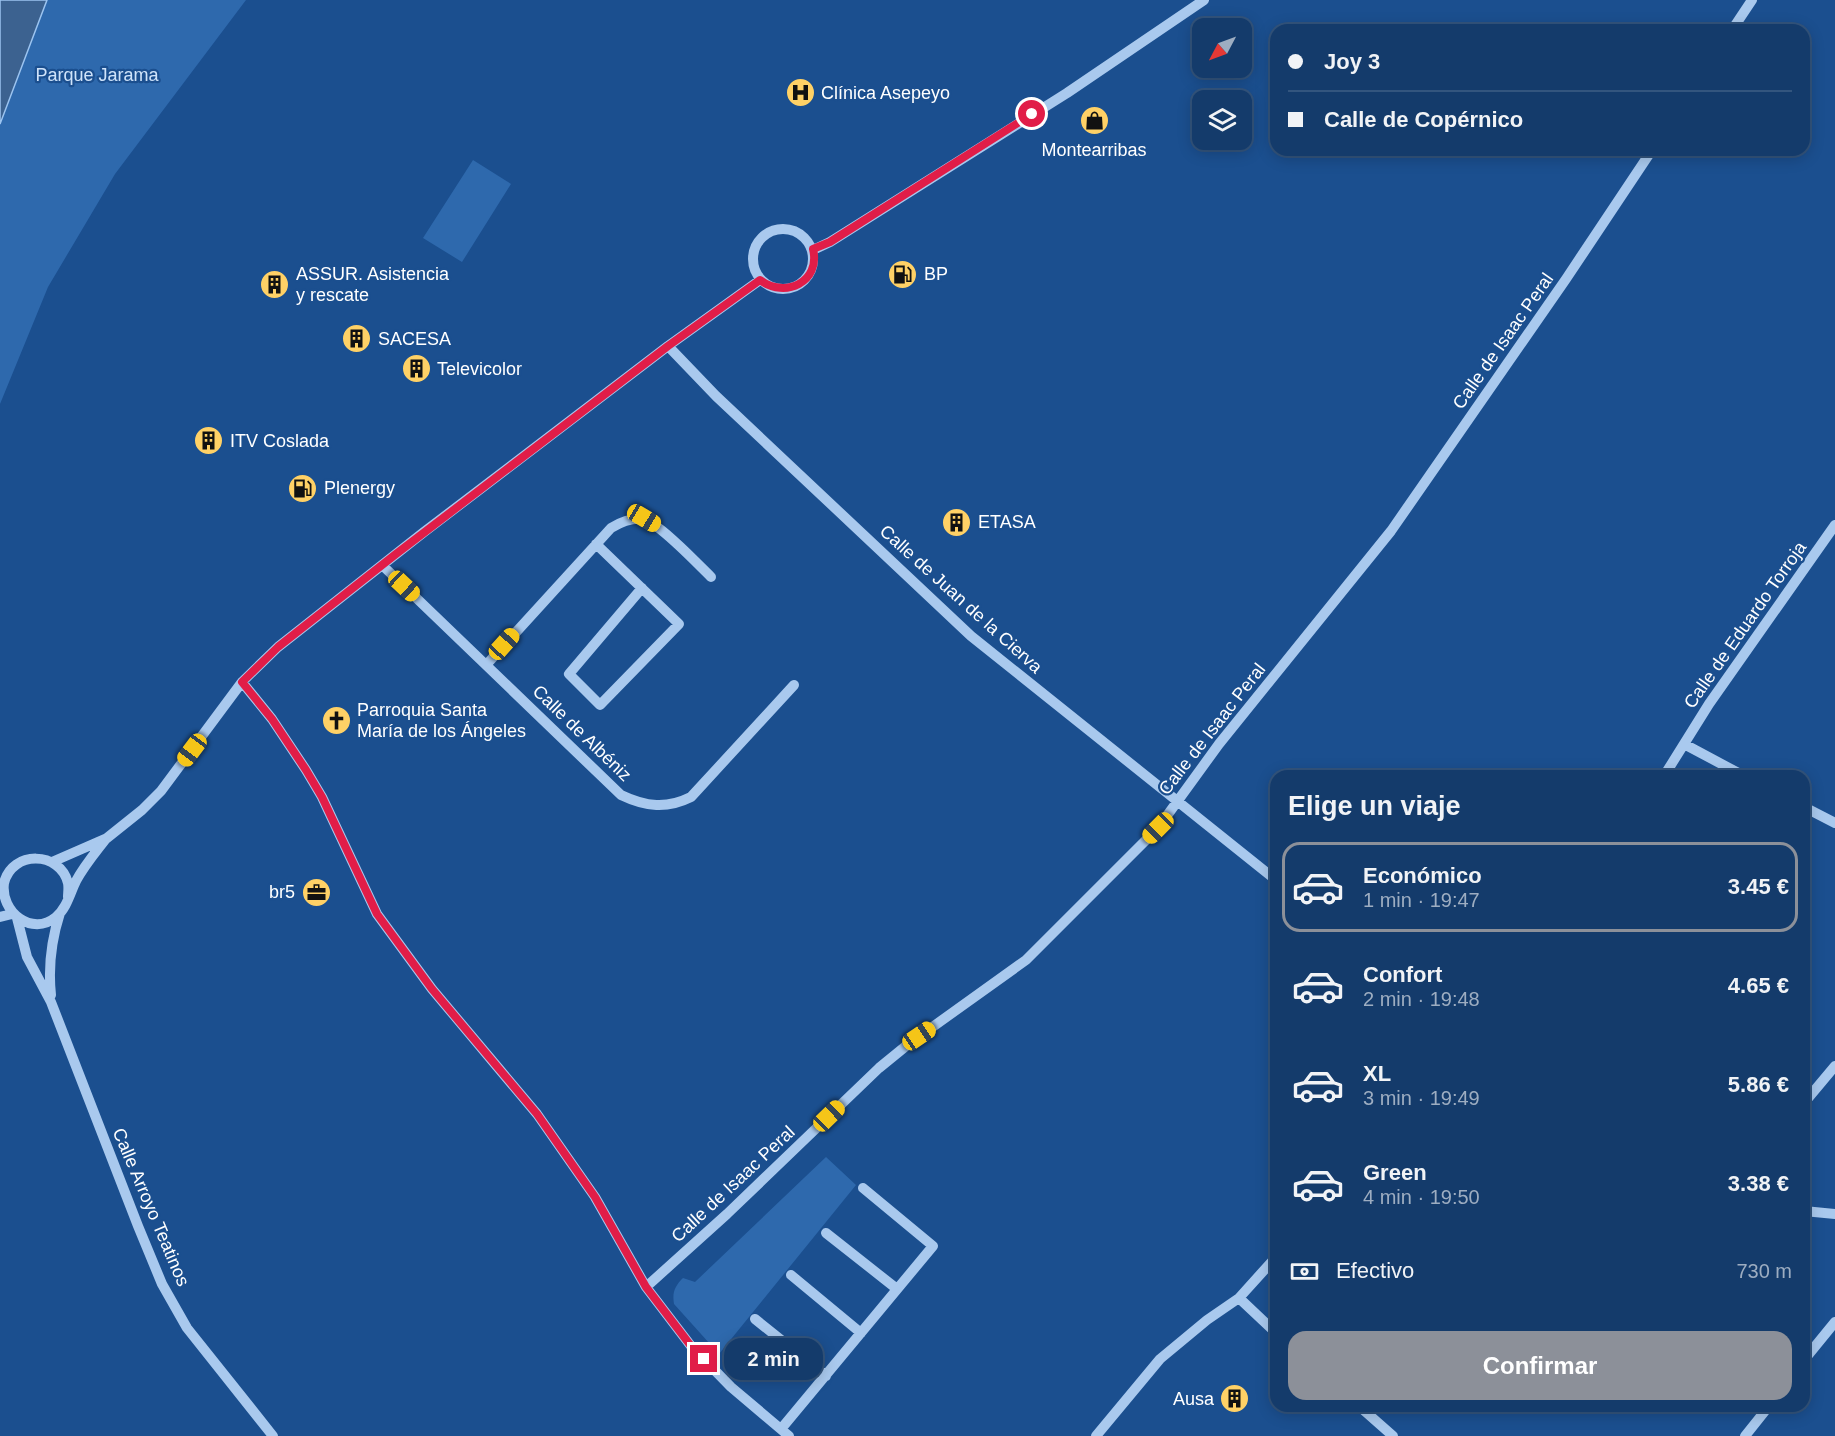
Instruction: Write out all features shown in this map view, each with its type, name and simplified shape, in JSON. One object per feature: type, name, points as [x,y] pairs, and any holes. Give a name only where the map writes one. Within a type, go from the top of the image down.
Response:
[{"type":"street","points":[[813,249],[830,242],[1066,93],[1204,0]]},
{"type":"street","points":[[1736,24],[1752,0]]},
{"type":"street","name":"Calle de Isaac Peral","points":[[646,1287],[727,1214],[879,1068],[1026,960],[1158,828],[1220,744],[1391,531],[1566,279],[1648,156]]},
{"type":"street","points":[[787,229],[799,232],[806,237],[813,249],[812,271],[798,284],[787,289],[769,286],[760,280],[752,263],[753,253],[757,244],[766,235],[787,229]]},
{"type":"street","points":[[0,917],[14,916],[35,924],[53,919],[61,913],[85,866],[107,838],[142,810],[161,791],[242,682],[278,647],[381,565],[668,346],[760,280]]},
{"type":"street","name":"Calle de Juan de la Cierva","points":[[668,346],[716,396],[971,636],[1270,875]]},
{"type":"street","points":[[487,664],[611,528],[624,520],[644,518],[658,526],[711,577]]},
{"type":"street","name":"Calle de Eduardo Torroja","points":[[1668,770],[1709,704],[1835,525]]},
{"type":"street","points":[[596,544],[642,588],[679,624],[600,705],[569,674],[642,588]]},
{"type":"street","name":"Calle de Albéniz","points":[[381,565],[487,664],[621,795],[645,805],[662,806],[678,803],[691,796],[794,685]]},
{"type":"street","points":[[242,682],[272,719],[322,797],[377,914],[432,989],[537,1114],[595,1197],[646,1287],[691,1346],[731,1387],[785,1433],[826,1376],[933,1246],[863,1188]]},
{"type":"street","points":[[1684,744],[1733,770]]},
{"type":"street","points":[[1810,810],[1835,823]]},
{"type":"street","points":[[52,862],[107,838]]},
{"type":"street","points":[[14,916],[6,906],[2,888],[10,870],[25,860],[34,858],[52,862],[62,871],[68,884],[68,897]]},
{"type":"street","name":"Calle Arroyo Teatinos","points":[[51,1002],[49,974],[51,953],[61,913]]},
{"type":"street","name":"Calle Arroyo Teatinos","points":[[14,916],[27,957],[51,1002],[162,1284],[187,1328],[273,1436]]},
{"type":"street","points":[[1810,1096],[1835,1066]]},
{"type":"street","points":[[1810,1212],[1835,1214]]},
{"type":"street","points":[[826,1233],[897,1289]]},
{"type":"street","points":[[1096,1436],[1160,1359],[1207,1320],[1239,1298],[1270,1264]]},
{"type":"street","points":[[791,1275],[861,1333]]},
{"type":"street","points":[[1239,1298],[1270,1327]]},
{"type":"street","points":[[755,1319],[826,1376]]},
{"type":"street","points":[[1810,1353],[1835,1322]]},
{"type":"street","points":[[1366,1412],[1393,1436]]},
{"type":"street","points":[[1745,1436],[1764,1412]]},
{"type":"green space","name":"Parque Jarama","points":[[0,0],[246,0],[115,174],[48,287],[0,404]]},
{"type":"green space","points":[[473,160],[511,184],[462,262],[423,238]]},
{"type":"green space","points":[[826,1157],[856,1185],[719,1354],[674,1304],[673,1296],[676,1287],[683,1278],[695,1282]]},
{"type":"shaded area","points":[[0,0],[47,0],[0,124]]},
{"type":"place","name":"Clínica Asepeyo","points":[[800,93]]},
{"type":"place","name":"Montearribas","points":[[1094,121]]},
{"type":"place","name":"BP","points":[[903,274]]},
{"type":"place","name":"ASSUR. Asistencia y rescate","points":[[275,284]]},
{"type":"place","name":"SACESA","points":[[357,339]]},
{"type":"place","name":"Televicolor","points":[[416,369]]},
{"type":"place","name":"ITV Coslada","points":[[209,441]]},
{"type":"place","name":"Plenergy","points":[[303,488]]},
{"type":"place","name":"ETASA","points":[[957,522]]},
{"type":"place","name":"Parroquia Santa María de los Ángeles","points":[[336,720]]},
{"type":"place","name":"br5","points":[[316,892]]},
{"type":"place","name":"Ausa","points":[[1235,1399]]},
{"type":"route","points":[[704,1359],[691,1346],[646,1287],[595,1197],[537,1114],[432,989],[377,914],[322,797],[272,719],[242,682],[278,647],[368,575],[668,346],[760,280],[778,289],[787,289],[798,284],[812,271],[815,258],[813,249],[830,242],[1032,114]]}]
